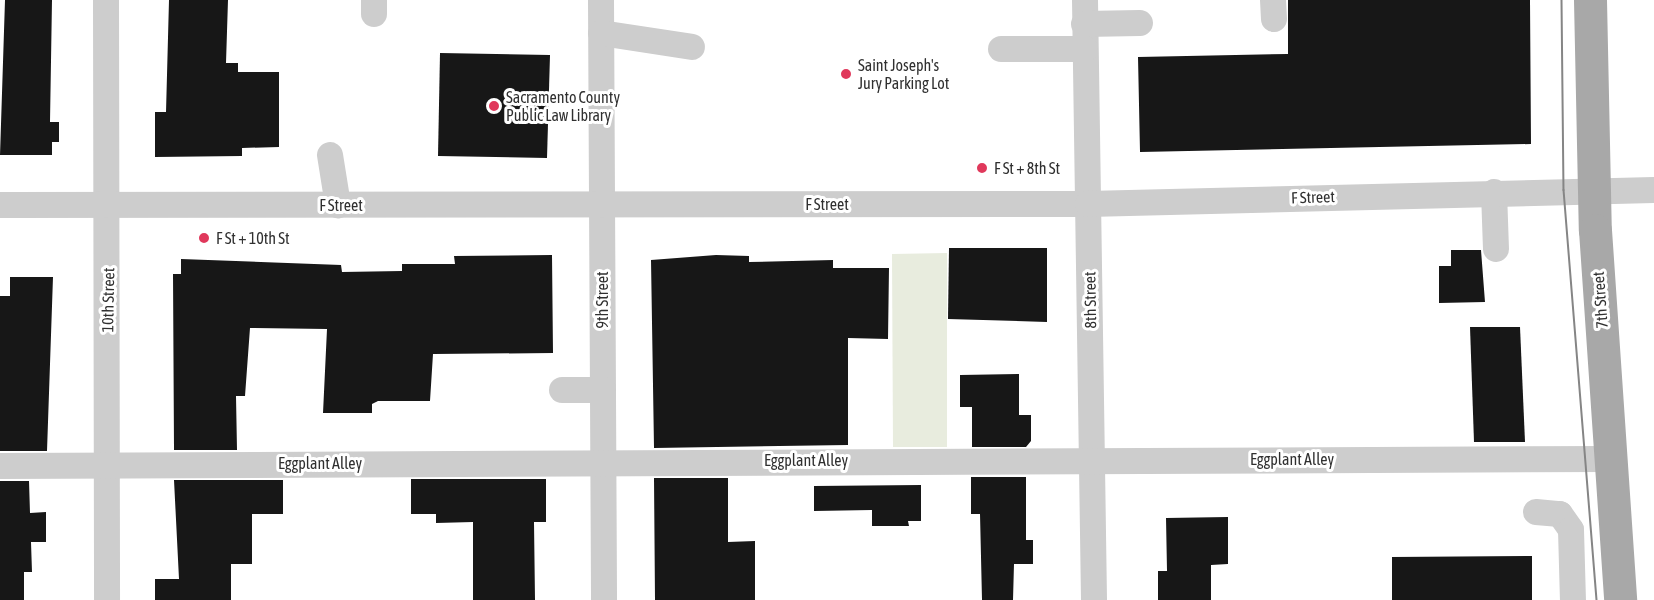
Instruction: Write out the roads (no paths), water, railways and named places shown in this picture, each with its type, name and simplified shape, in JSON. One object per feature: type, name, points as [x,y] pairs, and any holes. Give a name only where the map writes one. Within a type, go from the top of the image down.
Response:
[{"type":"main road","name":"7th Street","points":[[1590,0],[1594,190],[1620,600]]},
{"type":"street","name":"10th Street","points":[[106,0],[107,600]]},
{"type":"street","name":"9th Street","points":[[601,0],[604,600]]},
{"type":"street","points":[[1001,49],[1085,24],[1140,23]]},
{"type":"street","name":"8th Street","points":[[1085,24],[1094,600]]},
{"type":"street","points":[[601,33],[692,47]]},
{"type":"street","points":[[330,155],[338,205]]},
{"type":"street","name":"F Street","points":[[0,205],[1088,204],[1494,192],[1654,190]]},
{"type":"street","points":[[1494,192],[1496,249]]},
{"type":"street","points":[[562,390],[603,390]]},
{"type":"street","name":"Eggplant Alley","points":[[0,466],[603,460],[1612,459]]},
{"type":"street","points":[[1536,512],[1560,514],[1571,530],[1573,600]]},
{"type":"tram line","points":[[1562,0],[1564,190],[1597,600]]},
{"type":"place","name":"Saint Joseph's Jury Parking Lot","points":[[846,74]]},
{"type":"place","name":"Sacramento County Public Law Library","points":[[494,106]]},
{"type":"place","name":"F St + 8th St","points":[[982,168]]},
{"type":"place","name":"F St + 10th St","points":[[204,238]]}]
